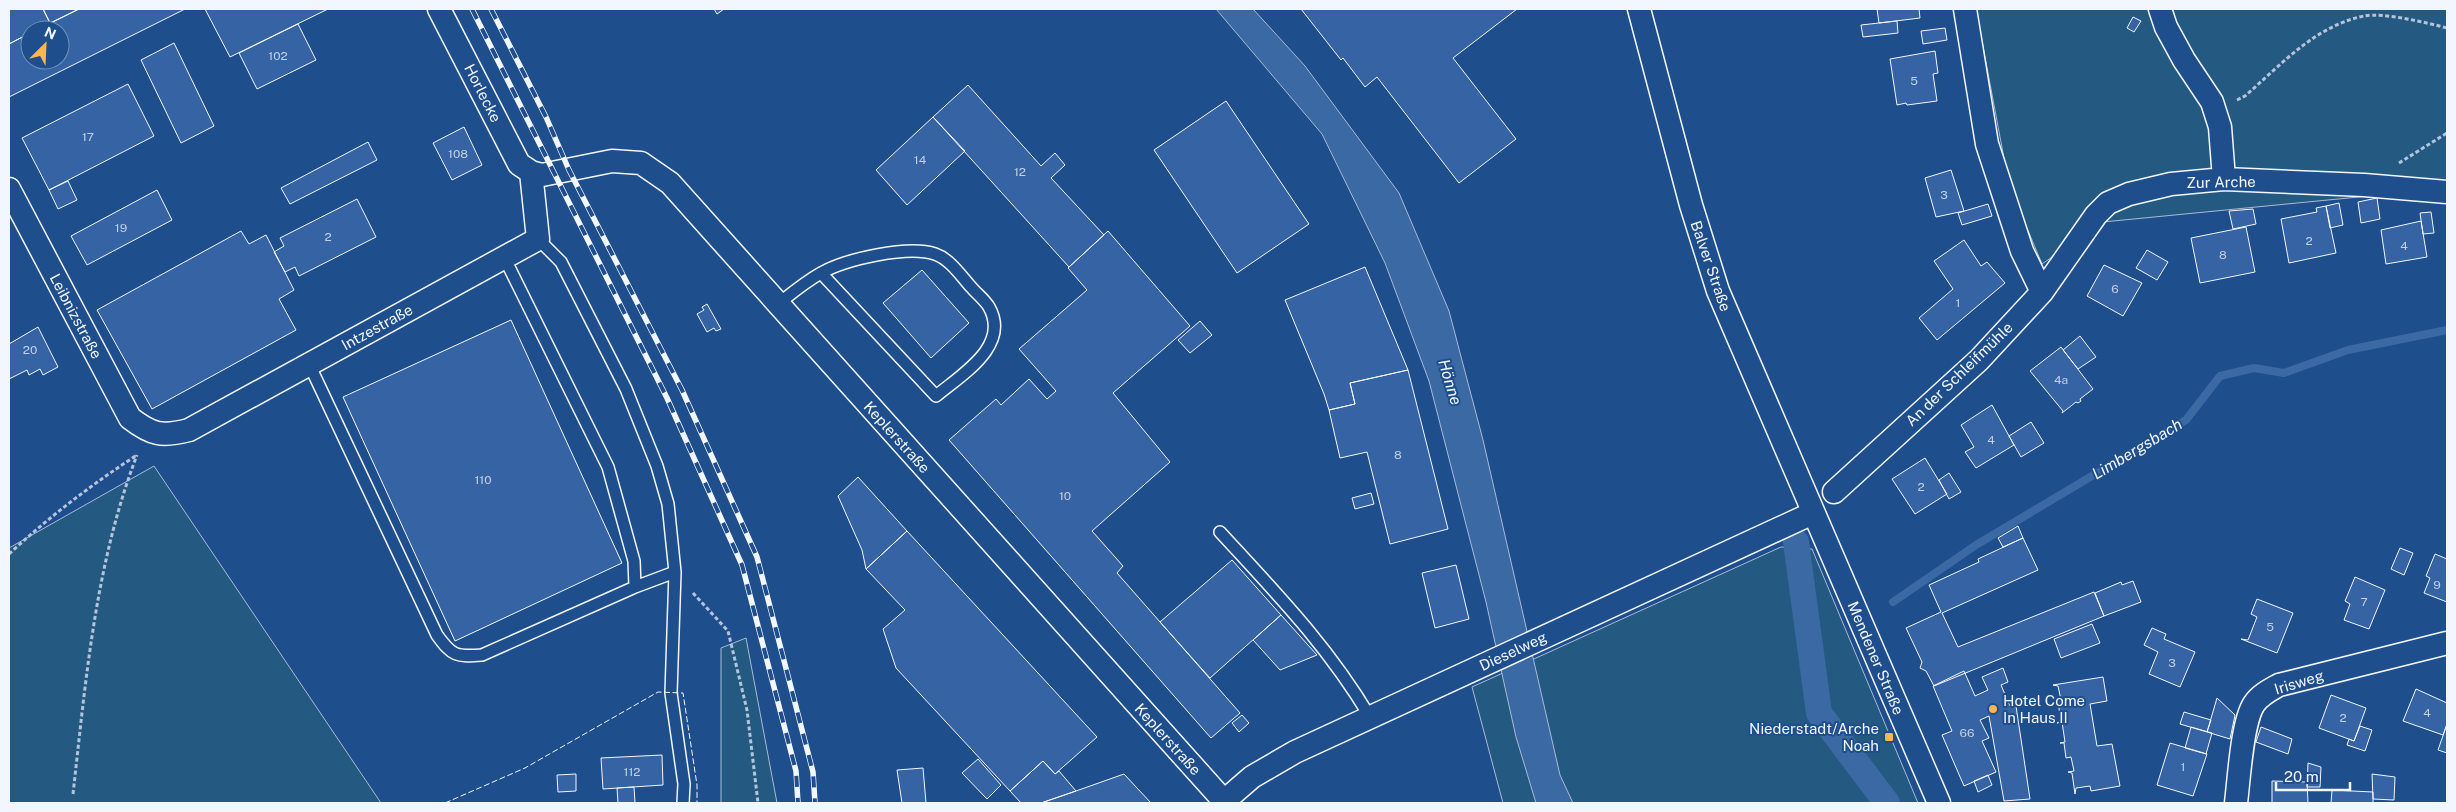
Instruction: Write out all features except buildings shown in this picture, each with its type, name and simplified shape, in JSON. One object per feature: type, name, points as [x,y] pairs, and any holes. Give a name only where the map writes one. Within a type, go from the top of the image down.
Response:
[{"type":"street","name":"Horlecke","points":[[439,9],[519,164],[532,172]]},
{"type":"street","name":"Balver Straße","points":[[1639,9],[1691,204],[1718,291],[1813,513]]},
{"type":"street","points":[[1965,9],[1986,144],[2022,251],[2042,292]]},
{"type":"street","points":[[2160,9],[2180,52],[2212,102],[2220,127],[2224,179]]},
{"type":"street","name":"Keplerstraße","points":[[532,172],[554,174],[612,161],[641,163],[670,183],[1222,802]]},
{"type":"street","points":[[532,172],[538,238]]},
{"type":"street","name":"Zur Arche","points":[[2042,292],[2096,215],[2108,203],[2129,194],[2171,184],[2224,179],[2364,185],[2447,192]]},
{"type":"street","name":"Leibnizstraße","points":[[9,189],[130,418],[162,434]]},
{"type":"street","name":"Intzestraße","points":[[162,434],[189,430],[538,238]]},
{"type":"street","name":"An der Schleifmühle","points":[[1834,492],[1979,360],[2042,292]]},
{"type":"street","name":"Dieselweg","points":[[1222,802],[1252,777],[1295,752],[1813,513]]},
{"type":"street","name":"Mendener Straße","points":[[1813,513],[1939,803]]},
{"type":"street","name":"Irisweg","points":[[2236,803],[2248,720],[2254,704],[2265,693],[2279,685],[2447,643]]},
{"type":"lane","points":[[538,238],[561,262],[626,389],[657,466],[668,504],[675,572],[671,693],[684,784],[683,803]]},
{"type":"lane","points":[[778,304],[821,273],[843,264],[885,255],[920,251],[937,255],[950,264],[989,307],[994,323],[992,340],[982,358],[936,396],[821,273]]},
{"type":"lane","points":[[504,257],[608,467],[634,561],[635,587]]},
{"type":"lane","points":[[309,364],[437,635],[449,651],[465,656],[482,656],[635,587],[675,572]]},
{"type":"lane","points":[[1220,532],[1310,630],[1346,676],[1370,717]]},
{"type":"path","points":[[2215,111],[2245,96],[2301,45],[2328,28],[2366,16],[2416,20],[2447,28]]},
{"type":"path","points":[[2398,164],[2447,133]]},
{"type":"path","points":[[9,554],[65,504],[137,455],[162,434]]},
{"type":"path","points":[[73,794],[92,627],[122,494],[137,455]]},
{"type":"path","points":[[675,572],[728,631],[746,710],[758,803]]},
{"type":"shaded area","points":[[1976,9],[2447,9],[2447,203],[2379,195],[2103,222],[2042,264],[2009,185]]},
{"type":"shaded area","points":[[154,466],[381,803],[9,803],[9,548]]},
{"type":"shaded area","points":[[1781,547],[1812,549],[1918,803],[1503,803],[1472,687]]},
{"type":"shaded area","points":[[746,638],[777,803],[721,803],[721,648]]},
{"type":"water","name":"Hönne","points":[[1216,9],[1253,9],[1305,66],[1399,193],[1449,311],[1483,440],[1560,775],[1573,803],[1536,803],[1516,737],[1486,602],[1429,381],[1385,263],[1322,134]]},
{"type":"waterway","name":"Limbergsbach","points":[[1893,602],[1976,545],[2186,420],[2220,376],[2254,368],[2284,373],[2348,350],[2447,330]]},
{"type":"waterway","points":[[1796,542],[1819,713],[1887,803]]},
{"type":"railway","points":[[472,9],[667,398],[742,565],[796,771],[798,803]]},
{"type":"railway","points":[[491,9],[546,117],[569,170],[682,390],[757,557],[813,772],[815,803]]},
{"type":"fence","points":[[445,803],[525,768],[658,692],[683,693],[697,785],[697,803]]},
{"type":"place","name":"Hotel Come In Haus II","points":[[1993,709]]},
{"type":"place","name":"Niederstadt/Arche Noah","points":[[1889,737]]}]
